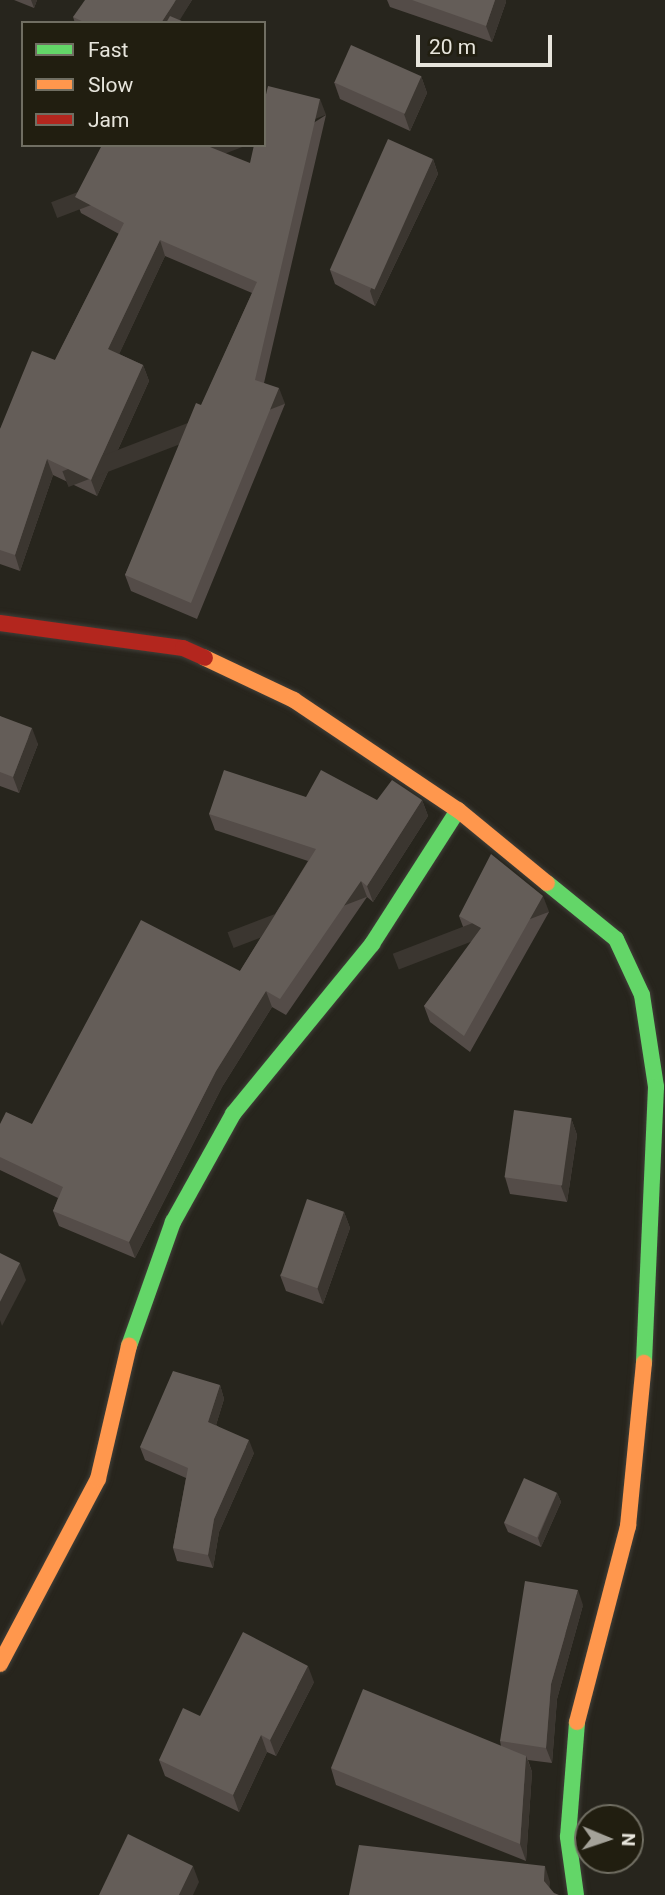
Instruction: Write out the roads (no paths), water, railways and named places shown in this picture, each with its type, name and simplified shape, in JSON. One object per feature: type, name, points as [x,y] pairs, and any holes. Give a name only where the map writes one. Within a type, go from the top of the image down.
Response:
[{"type":"street","points":[[0,623],[183,648],[294,700],[458,810],[616,939],[642,995],[656,1087],[643,1381],[628,1526],[578,1705],[568,1837],[576,1895]]},
{"type":"street","points":[[0,1664],[98,1479],[137,1312],[173,1222],[233,1114],[372,944],[458,810]]}]
